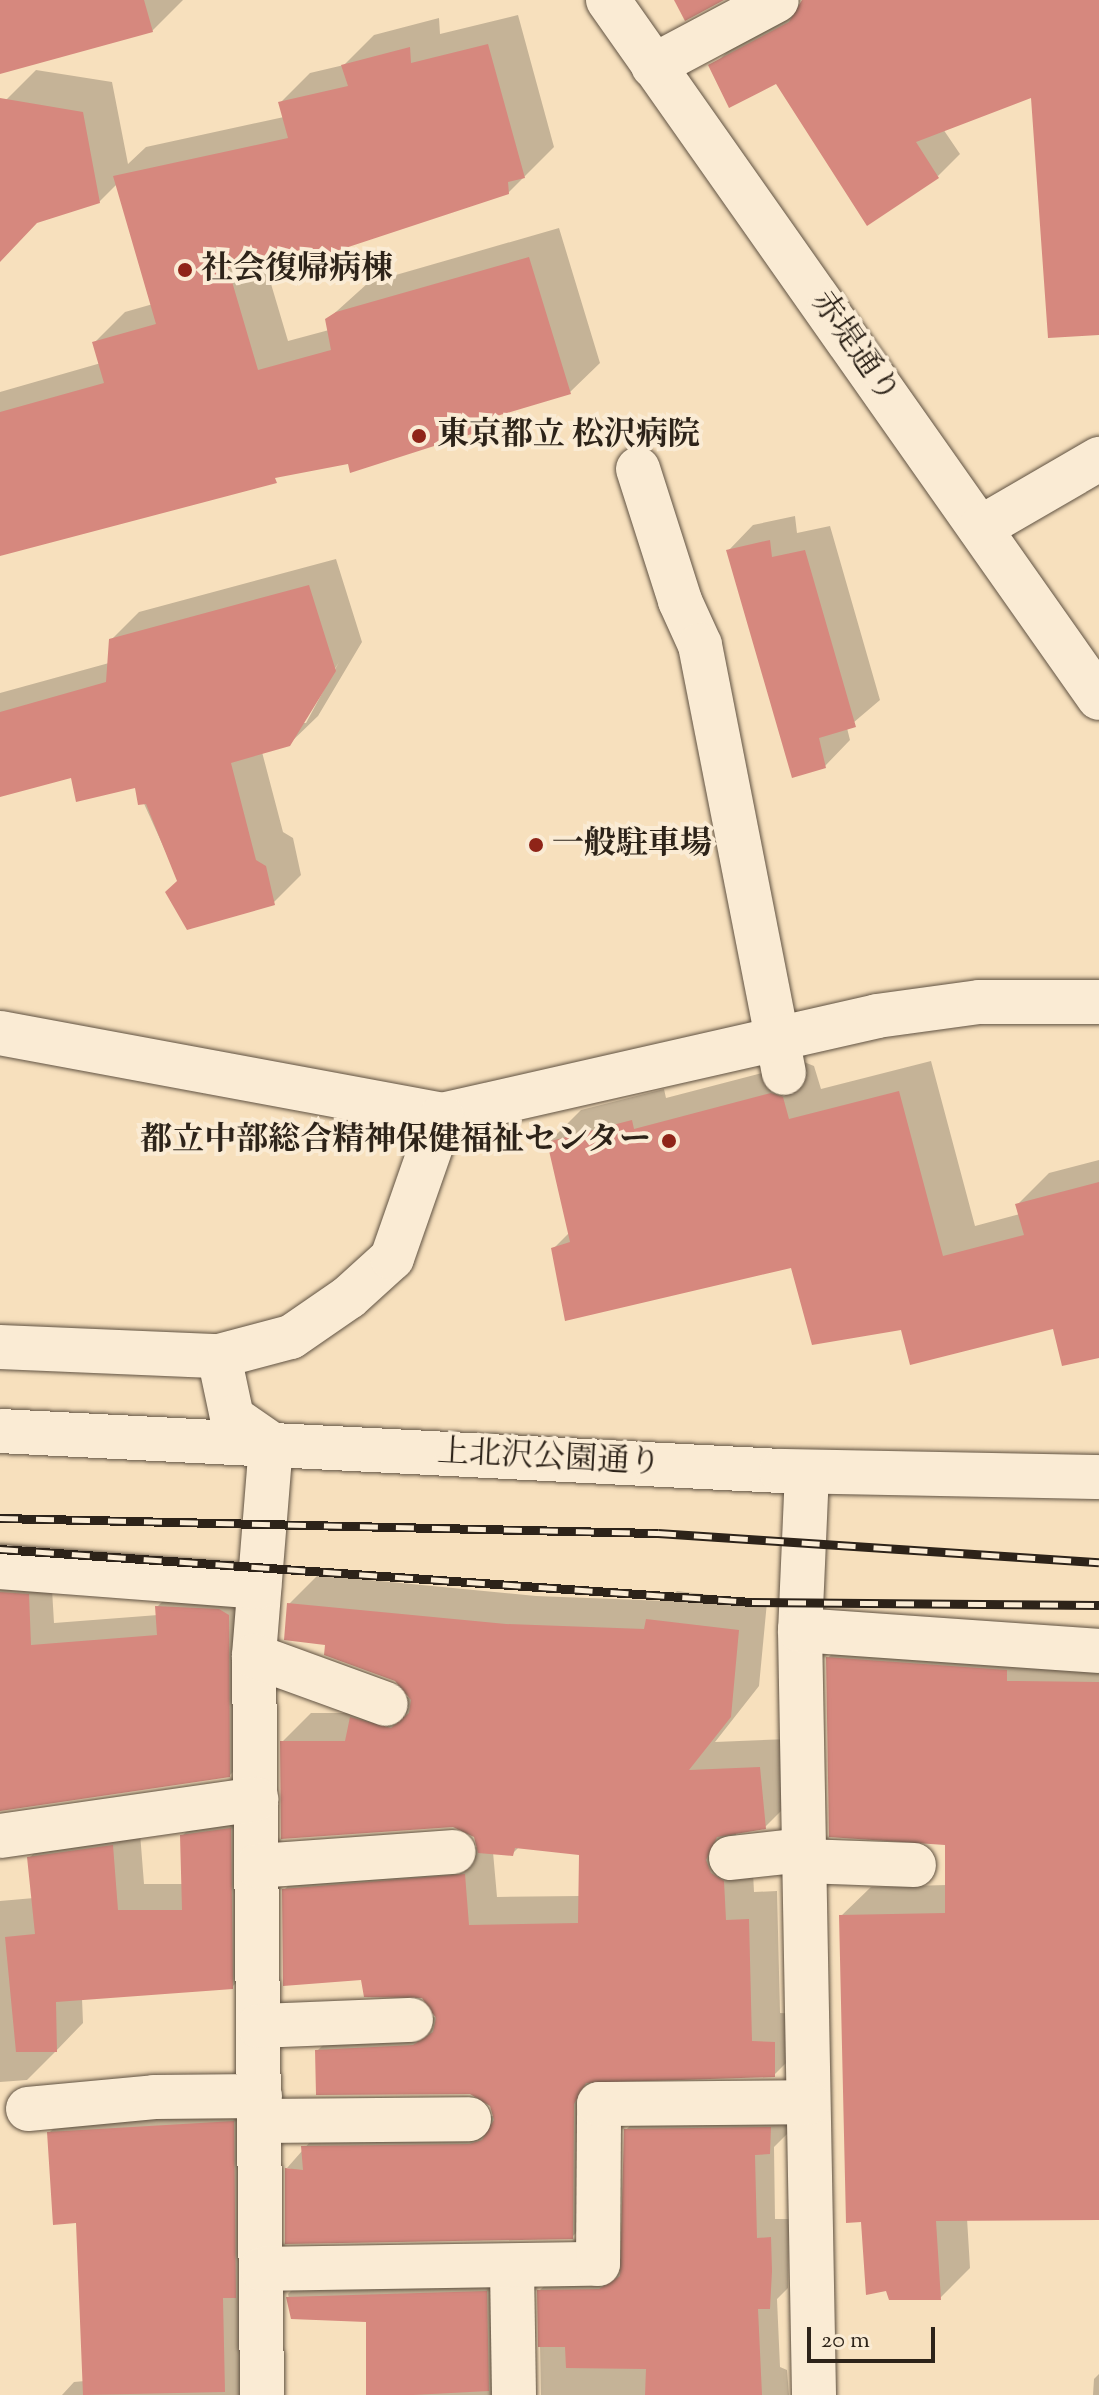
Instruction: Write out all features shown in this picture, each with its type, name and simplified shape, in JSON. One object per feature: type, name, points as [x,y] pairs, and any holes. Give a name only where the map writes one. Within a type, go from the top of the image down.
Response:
[{"type":"street","name":"赤堤通り","points":[[608,0],[1099,698]]},
{"type":"street","points":[[653,66],[777,0]]},
{"type":"street","points":[[980,528],[1099,459]]},
{"type":"street","points":[[638,469],[680,601],[700,645],[779,1054]]},
{"type":"street","points":[[0,1033],[442,1115],[779,1054],[979,1002],[1099,1002]]},
{"type":"street","points":[[0,1347],[219,1356],[291,1337],[349,1297],[392,1258],[442,1115]]},
{"type":"street","points":[[219,1356],[232,1417],[271,1444],[254,1656],[262,2395]]},
{"type":"street","name":"上北沢公園通り","points":[[0,1431],[807,1472],[1099,1477]]},
{"type":"street","points":[[807,1472],[800,1630],[814,2395]]},
{"type":"street","points":[[0,1567],[259,1587]]},
{"type":"street","points":[[800,1630],[1099,1651]]},
{"type":"street","points":[[254,1656],[386,1704]]},
{"type":"street","points":[[0,1836],[256,1799]]},
{"type":"street","points":[[257,1866],[454,1852]]},
{"type":"street","points":[[731,1858],[804,1856],[914,1865]]},
{"type":"street","points":[[259,2026],[411,2020]]},
{"type":"street","points":[[28,2109],[154,2097],[260,2108],[469,2119]]},
{"type":"street","points":[[262,2269],[512,2268],[598,2264],[599,2104],[808,2102]]},
{"type":"street","points":[[512,2268],[514,2395]]},
{"type":"building","points":[[0,0],[144,0],[153,32],[0,74]]},
{"type":"building","points":[[674,0],[724,0],[685,21]]},
{"type":"building","points":[[802,0],[1099,0],[1099,335],[1048,338],[1031,98],[916,142],[939,178],[867,226],[776,84],[729,108],[708,65],[789,22]]},
{"type":"building","name":"社会復帰病棟","points":[[488,44],[525,178],[508,182],[509,194],[312,259],[308,248],[228,268],[258,370],[331,350],[325,319],[336,312],[529,257],[571,394],[480,421],[481,431],[350,473],[348,464],[275,478],[277,483],[0,556],[0,412],[104,383],[92,342],[156,324],[113,176],[288,138],[278,102],[348,86],[341,65],[410,47],[411,63]]},
{"type":"building","points":[[0,98],[83,112],[100,203],[37,223],[0,262]]},
{"type":"building","points":[[770,540],[772,557],[805,550],[856,727],[819,738],[826,768],[792,778],[726,550]]},
{"type":"building","points":[[309,585],[336,671],[290,746],[231,763],[256,860],[266,866],[275,905],[187,930],[165,892],[177,881],[146,804],[138,805],[135,788],[76,802],[71,778],[0,797],[0,712],[106,682],[109,639]]},
{"type":"building","points":[[899,1091],[943,1256],[1024,1235],[1015,1204],[1099,1182],[1099,1358],[1062,1366],[1053,1329],[910,1365],[901,1330],[812,1345],[791,1268],[565,1321],[551,1248],[570,1242],[547,1142],[632,1120],[634,1129],[771,1093],[783,1097],[789,1119]]},
{"type":"building","points":[[0,1592],[29,1594],[31,1645],[157,1635],[155,1606],[219,1609],[229,1615],[230,1777],[0,1811]]},
{"type":"building","points":[[287,1603],[506,1624],[644,1629],[646,1619],[739,1630],[731,1717],[689,1770],[760,1767],[766,1829],[717,1837],[706,1860],[711,1873],[724,1881],[726,1920],[749,1919],[752,2041],[775,2042],[775,2077],[586,2083],[574,2104],[573,2239],[285,2244],[285,2168],[303,2170],[301,2146],[469,2144],[482,2140],[494,2120],[490,2106],[470,2094],[316,2095],[315,2050],[413,2045],[433,2032],[436,2018],[422,1998],[364,1997],[361,1980],[283,1986],[282,1889],[465,1874],[469,1925],[578,1923],[579,1855],[515,1848],[513,1856],[478,1853],[474,1837],[453,1827],[281,1839],[280,1741],[345,1741],[350,1717],[391,1728],[409,1713],[411,1700],[395,1681],[324,1655],[325,1645],[284,1640]]},
{"type":"building","points":[[826,1657],[1007,1670],[1007,1681],[1099,1682],[1099,2220],[936,2221],[941,2300],[889,2300],[886,2291],[866,2295],[861,2222],[846,2223],[839,1915],[945,1913],[945,1845],[829,1837]]},
{"type":"building","points":[[231,1828],[233,1989],[56,2002],[57,2052],[16,2052],[5,1937],[35,1934],[27,1857],[113,1845],[118,1910],[182,1910],[180,1835]]},
{"type":"building","points":[[234,2121],[236,2298],[223,2298],[225,2392],[83,2395],[76,2223],[53,2225],[47,2132]]},
{"type":"building","points":[[771,2127],[770,2154],[755,2155],[757,2238],[771,2237],[772,2271],[770,2309],[758,2309],[762,2395],[645,2395],[646,2369],[566,2368],[565,2347],[538,2347],[537,2290],[599,2289],[620,2276],[624,2129]]},
{"type":"building","points":[[487,2291],[489,2391],[413,2395],[366,2395],[366,2322],[291,2319],[286,2297]]},
{"type":"railway","points":[[0,1518],[658,1533],[1099,1562]]},
{"type":"railway","points":[[0,1549],[752,1602],[1099,1605]]},
{"type":"place","name":"社会復帰病棟","points":[[185,270]]},
{"type":"place","name":"東京都立 松沢病院","points":[[419,436]]},
{"type":"place","name":"一般駐車場","points":[[536,845]]},
{"type":"place","name":"都立中部総合精神保健福祉センター","points":[[669,1141]]}]
